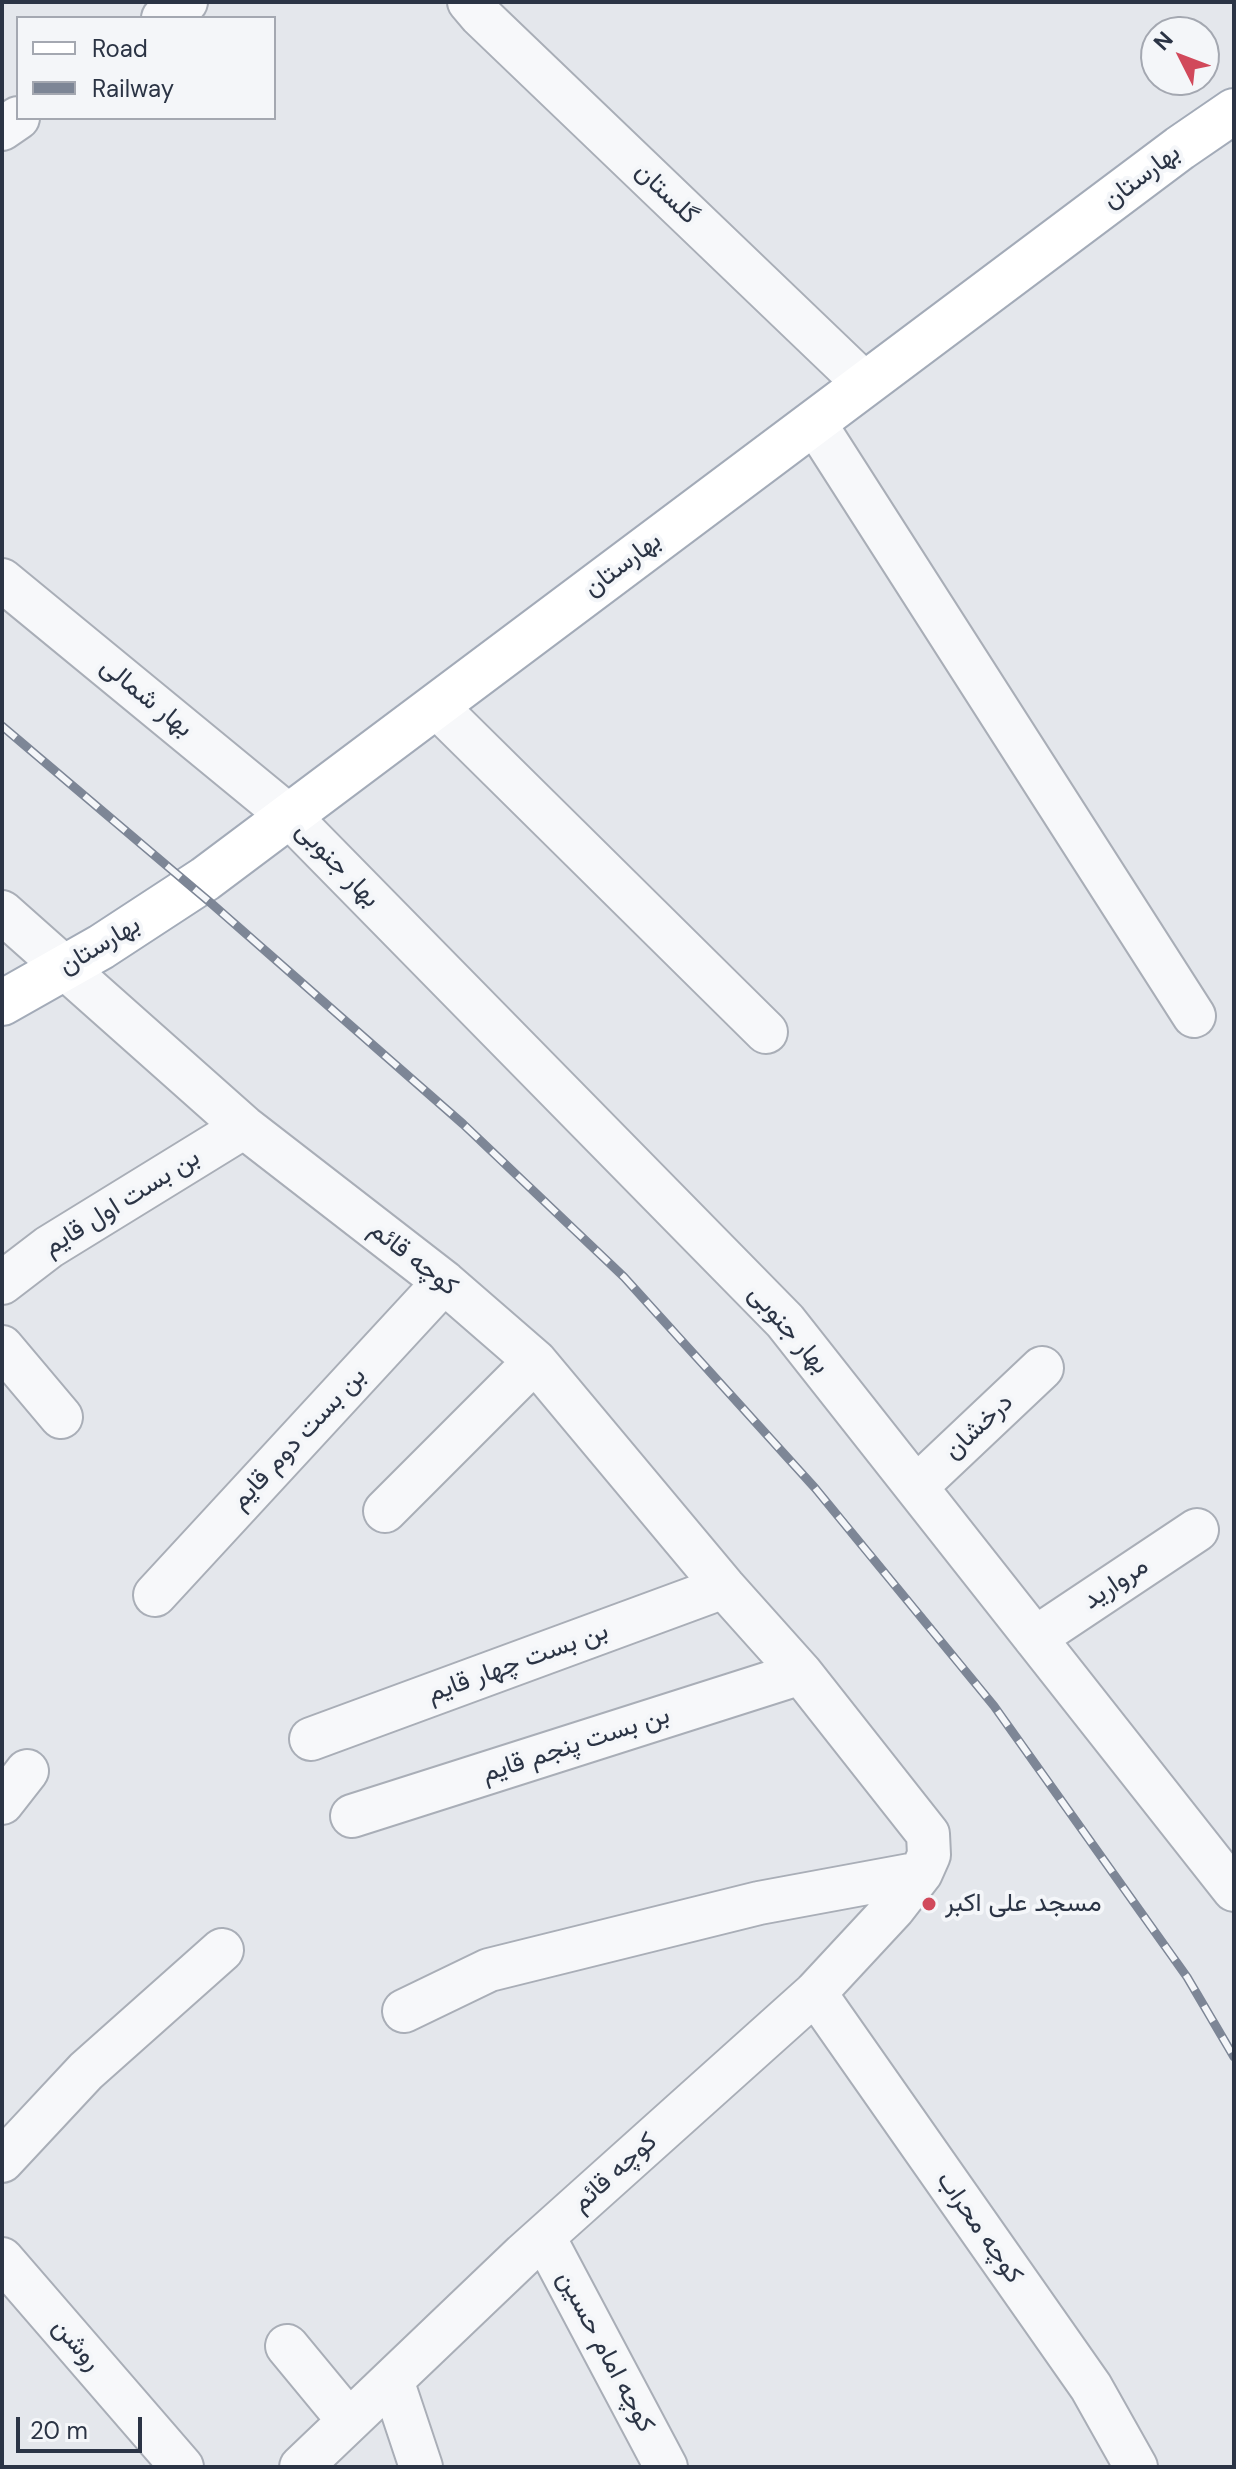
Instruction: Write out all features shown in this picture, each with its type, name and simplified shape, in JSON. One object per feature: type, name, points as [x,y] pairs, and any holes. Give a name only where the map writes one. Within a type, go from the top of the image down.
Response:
[{"type":"main road","name":"بهارستان","points":[[2,1003],[66,968],[205,879],[1180,148],[1234,111]]},
{"type":"street","points":[[166,16],[186,2]]},
{"type":"street","name":"گلستان","points":[[469,2],[865,384]]},
{"type":"street","points":[[814,422],[1194,1016]]},
{"type":"street","name":"بهار شمالی","points":[[2,580],[289,816]]},
{"type":"street","points":[[436,706],[766,1032]]},
{"type":"street","name":"بهار جنوبی","points":[[289,816],[785,1321],[1035,1638],[1219,1844],[1234,1890]]},
{"type":"street","name":"کوچه قائم","points":[[2,912],[244,1127],[444,1282],[535,1361],[724,1587],[801,1673],[928,1834],[929,1855],[921,1873],[894,1908],[815,1993],[544,2237],[301,2467]]},
{"type":"street","name":"بن بست اول قایم","points":[[2,1283],[49,1247],[244,1127]]},
{"type":"street","name":"بن بست دوم قایم","points":[[155,1595],[444,1282]]},
{"type":"street","points":[[2,1347],[61,1417]]},
{"type":"street","points":[[385,1511],[535,1361]]},
{"type":"street","name":"درخشان","points":[[916,1487],[1042,1368]]},
{"type":"street","name":"مروارید","points":[[1035,1638],[1197,1530]]},
{"type":"street","name":"بن بست چهار قایم","points":[[311,1739],[724,1587]]},
{"type":"street","name":"بن بست پنجم قایم","points":[[352,1816],[801,1673]]},
{"type":"street","points":[[404,2011],[489,1970],[759,1903],[921,1873]]},
{"type":"street","points":[[2,2161],[86,2071],[222,1950]]},
{"type":"street","name":"کوچه محراب","points":[[815,1993],[1091,2387],[1136,2467]]},
{"type":"street","name":"کوچه امام حسین","points":[[544,2237],[666,2467]]},
{"type":"street","name":"روشن","points":[[2,2259],[182,2467]]},
{"type":"street","points":[[287,2346],[349,2421]]},
{"type":"street","points":[[392,2380],[421,2467]]},
{"type":"railway","points":[[2,726],[212,904],[463,1124],[624,1277],[815,1488],[994,1706],[1187,1977],[1234,2057]]},
{"type":"place","name":"مسجد علی اکبر","points":[[929,1904]]}]
